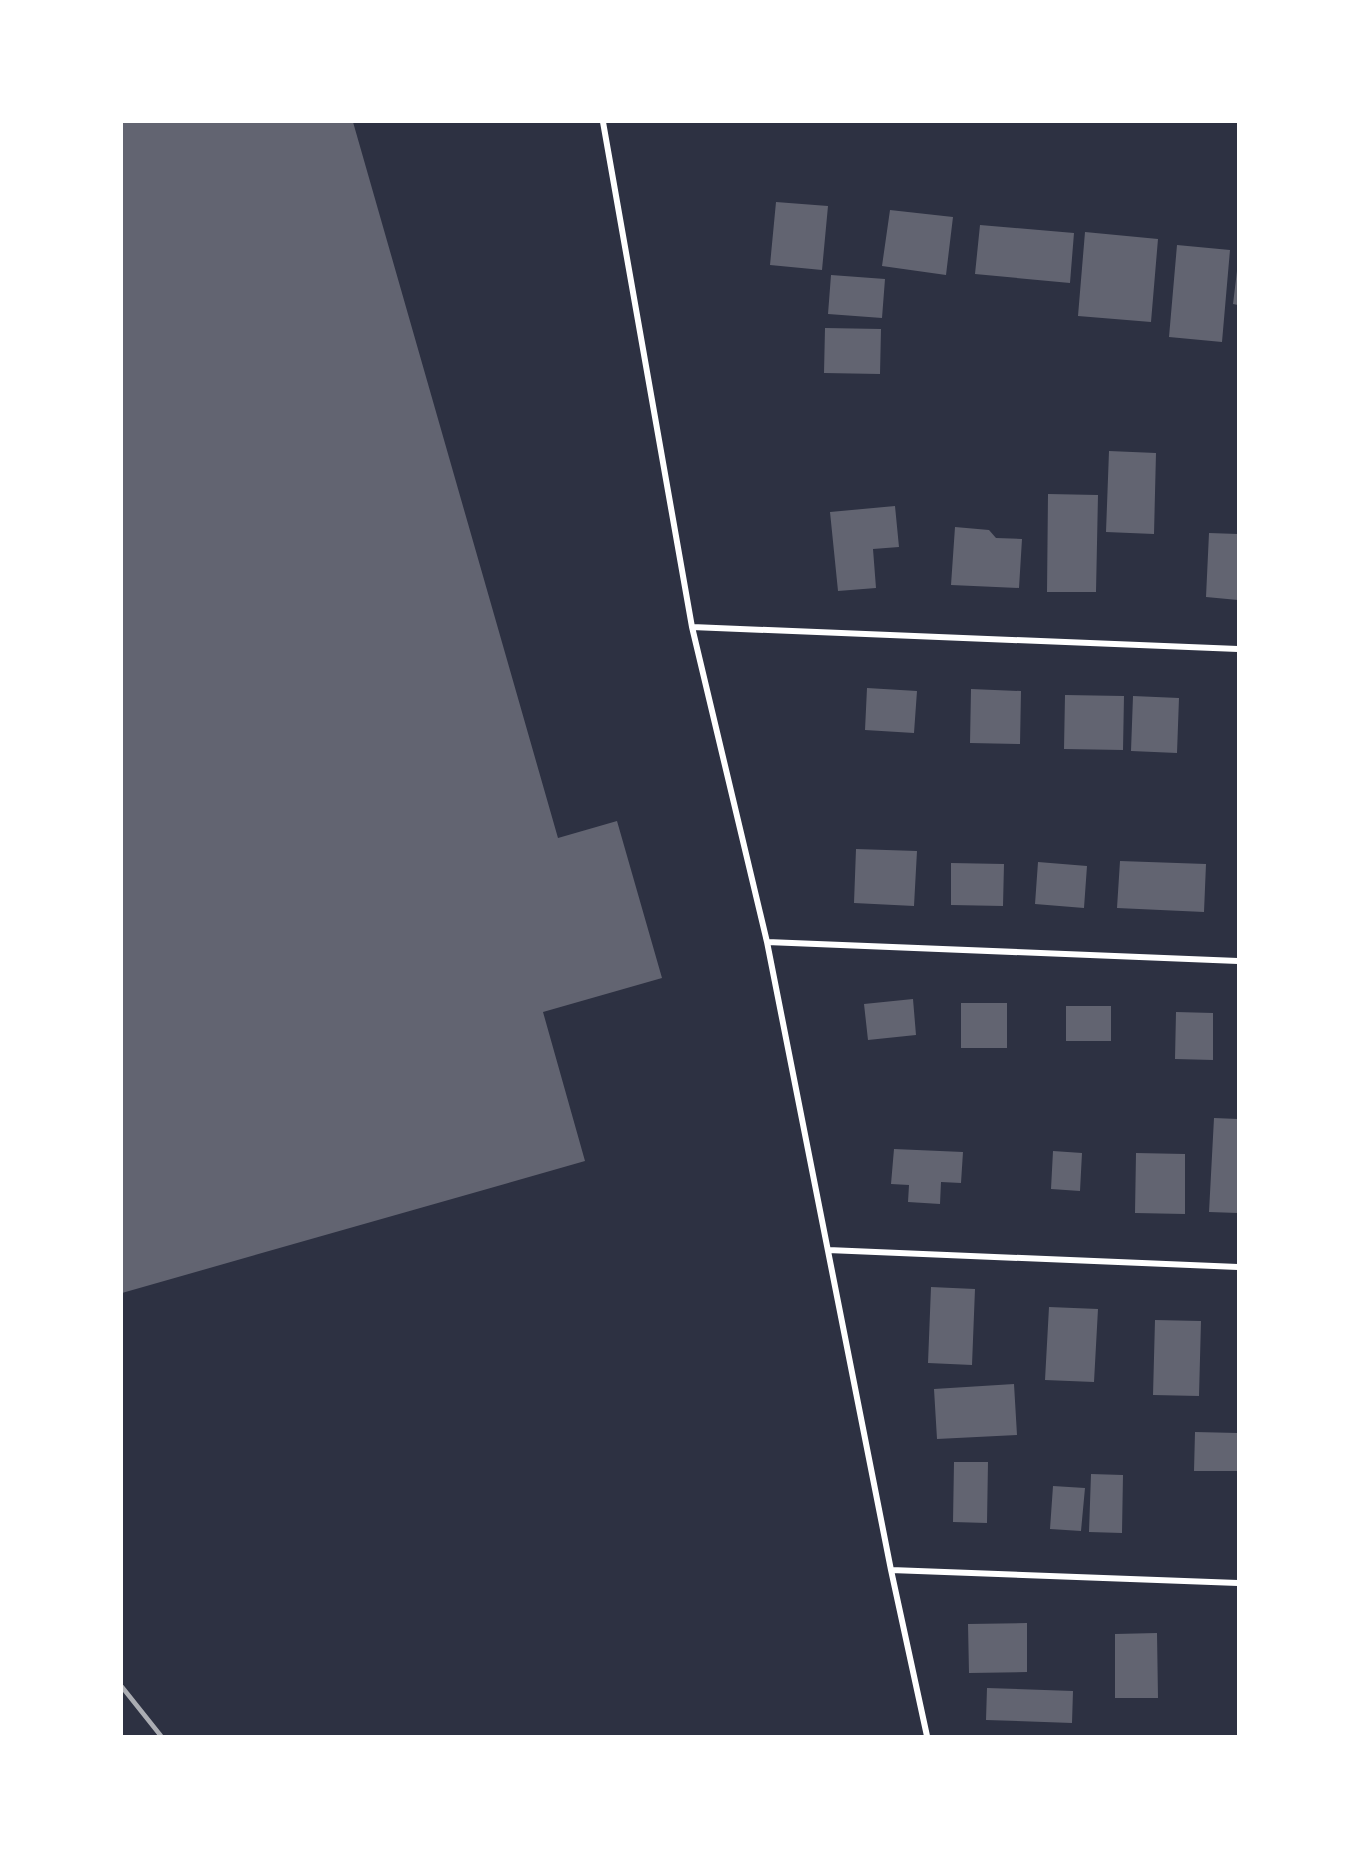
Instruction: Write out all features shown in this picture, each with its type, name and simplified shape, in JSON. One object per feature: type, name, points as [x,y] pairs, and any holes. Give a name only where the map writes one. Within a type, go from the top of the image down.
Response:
[{"type":"street","points":[[603,122],[692,627],[767,942],[891,1570],[927,1737]]},
{"type":"street","points":[[692,627],[1239,649]]},
{"type":"street","points":[[767,942],[1239,961]]},
{"type":"street","points":[[828,1250],[1239,1267]]},
{"type":"street","points":[[891,1570],[1239,1583]]},
{"type":"building","points":[[122,122],[353,122],[558,838],[617,821],[662,978],[543,1012],[585,1161],[122,1293]]},
{"type":"building","points":[[776,202],[828,206],[822,270],[770,265]]},
{"type":"building","points":[[890,210],[953,217],[946,275],[882,266]]},
{"type":"building","points":[[980,225],[1074,233],[1070,283],[975,274]]},
{"type":"building","points":[[1085,232],[1158,239],[1151,322],[1078,316]]},
{"type":"building","points":[[1177,245],[1230,250],[1222,342],[1169,337]]},
{"type":"building","points":[[1238,271],[1238,305],[1233,304]]},
{"type":"building","points":[[831,275],[885,279],[882,318],[828,314]]},
{"type":"building","points":[[825,328],[881,329],[880,374],[824,373]]},
{"type":"building","points":[[1109,451],[1156,453],[1154,534],[1106,532]]},
{"type":"building","points":[[1048,494],[1098,495],[1096,592],[1047,592]]},
{"type":"building","points":[[895,506],[899,547],[873,549],[876,588],[838,591],[830,512]]},
{"type":"building","points":[[955,527],[989,530],[996,538],[1022,539],[1019,588],[951,585]]},
{"type":"building","points":[[1209,533],[1238,534],[1238,600],[1206,597]]},
{"type":"building","points":[[867,688],[917,691],[914,733],[865,730]]},
{"type":"building","points":[[971,689],[1021,691],[1020,744],[970,743]]},
{"type":"building","points":[[1065,695],[1124,696],[1123,750],[1064,749]]},
{"type":"building","points":[[1133,696],[1179,698],[1177,753],[1131,751]]},
{"type":"building","points":[[856,849],[917,851],[914,906],[854,903]]},
{"type":"building","points":[[1120,861],[1206,864],[1204,912],[1117,908]]},
{"type":"building","points":[[1038,862],[1087,866],[1084,908],[1035,904]]},
{"type":"building","points":[[951,863],[1004,864],[1003,906],[951,905]]},
{"type":"building","points":[[913,999],[916,1035],[868,1040],[864,1004]]},
{"type":"building","points":[[961,1003],[1007,1003],[1007,1048],[961,1048]]},
{"type":"building","points":[[1066,1006],[1111,1006],[1111,1041],[1066,1041]]},
{"type":"building","points":[[1176,1012],[1213,1013],[1213,1060],[1175,1059]]},
{"type":"building","points":[[1214,1118],[1238,1119],[1238,1213],[1209,1212]]},
{"type":"building","points":[[894,1149],[963,1152],[961,1183],[941,1182],[940,1204],[908,1202],[909,1185],[891,1184]]},
{"type":"building","points":[[1053,1151],[1082,1153],[1080,1191],[1051,1189]]},
{"type":"building","points":[[1136,1153],[1185,1154],[1185,1214],[1135,1213]]},
{"type":"building","points":[[931,1287],[975,1289],[972,1365],[928,1363]]},
{"type":"building","points":[[1049,1307],[1098,1309],[1094,1382],[1045,1380]]},
{"type":"building","points":[[1155,1320],[1201,1321],[1199,1396],[1153,1395]]},
{"type":"building","points":[[1014,1384],[1017,1435],[937,1439],[934,1389]]},
{"type":"building","points":[[1195,1432],[1238,1433],[1238,1471],[1194,1471]]},
{"type":"building","points":[[954,1462],[988,1462],[987,1523],[953,1522]]},
{"type":"building","points":[[1091,1474],[1123,1475],[1122,1533],[1089,1532]]},
{"type":"building","points":[[1053,1486],[1085,1488],[1081,1531],[1050,1529]]},
{"type":"building","points":[[1027,1623],[1027,1672],[969,1673],[968,1624]]},
{"type":"building","points":[[1157,1633],[1158,1698],[1115,1698],[1115,1634]]},
{"type":"building","points":[[987,1688],[1073,1691],[1072,1723],[986,1720]]},
{"type":"railway","points":[[122,1687],[161,1736]]}]
